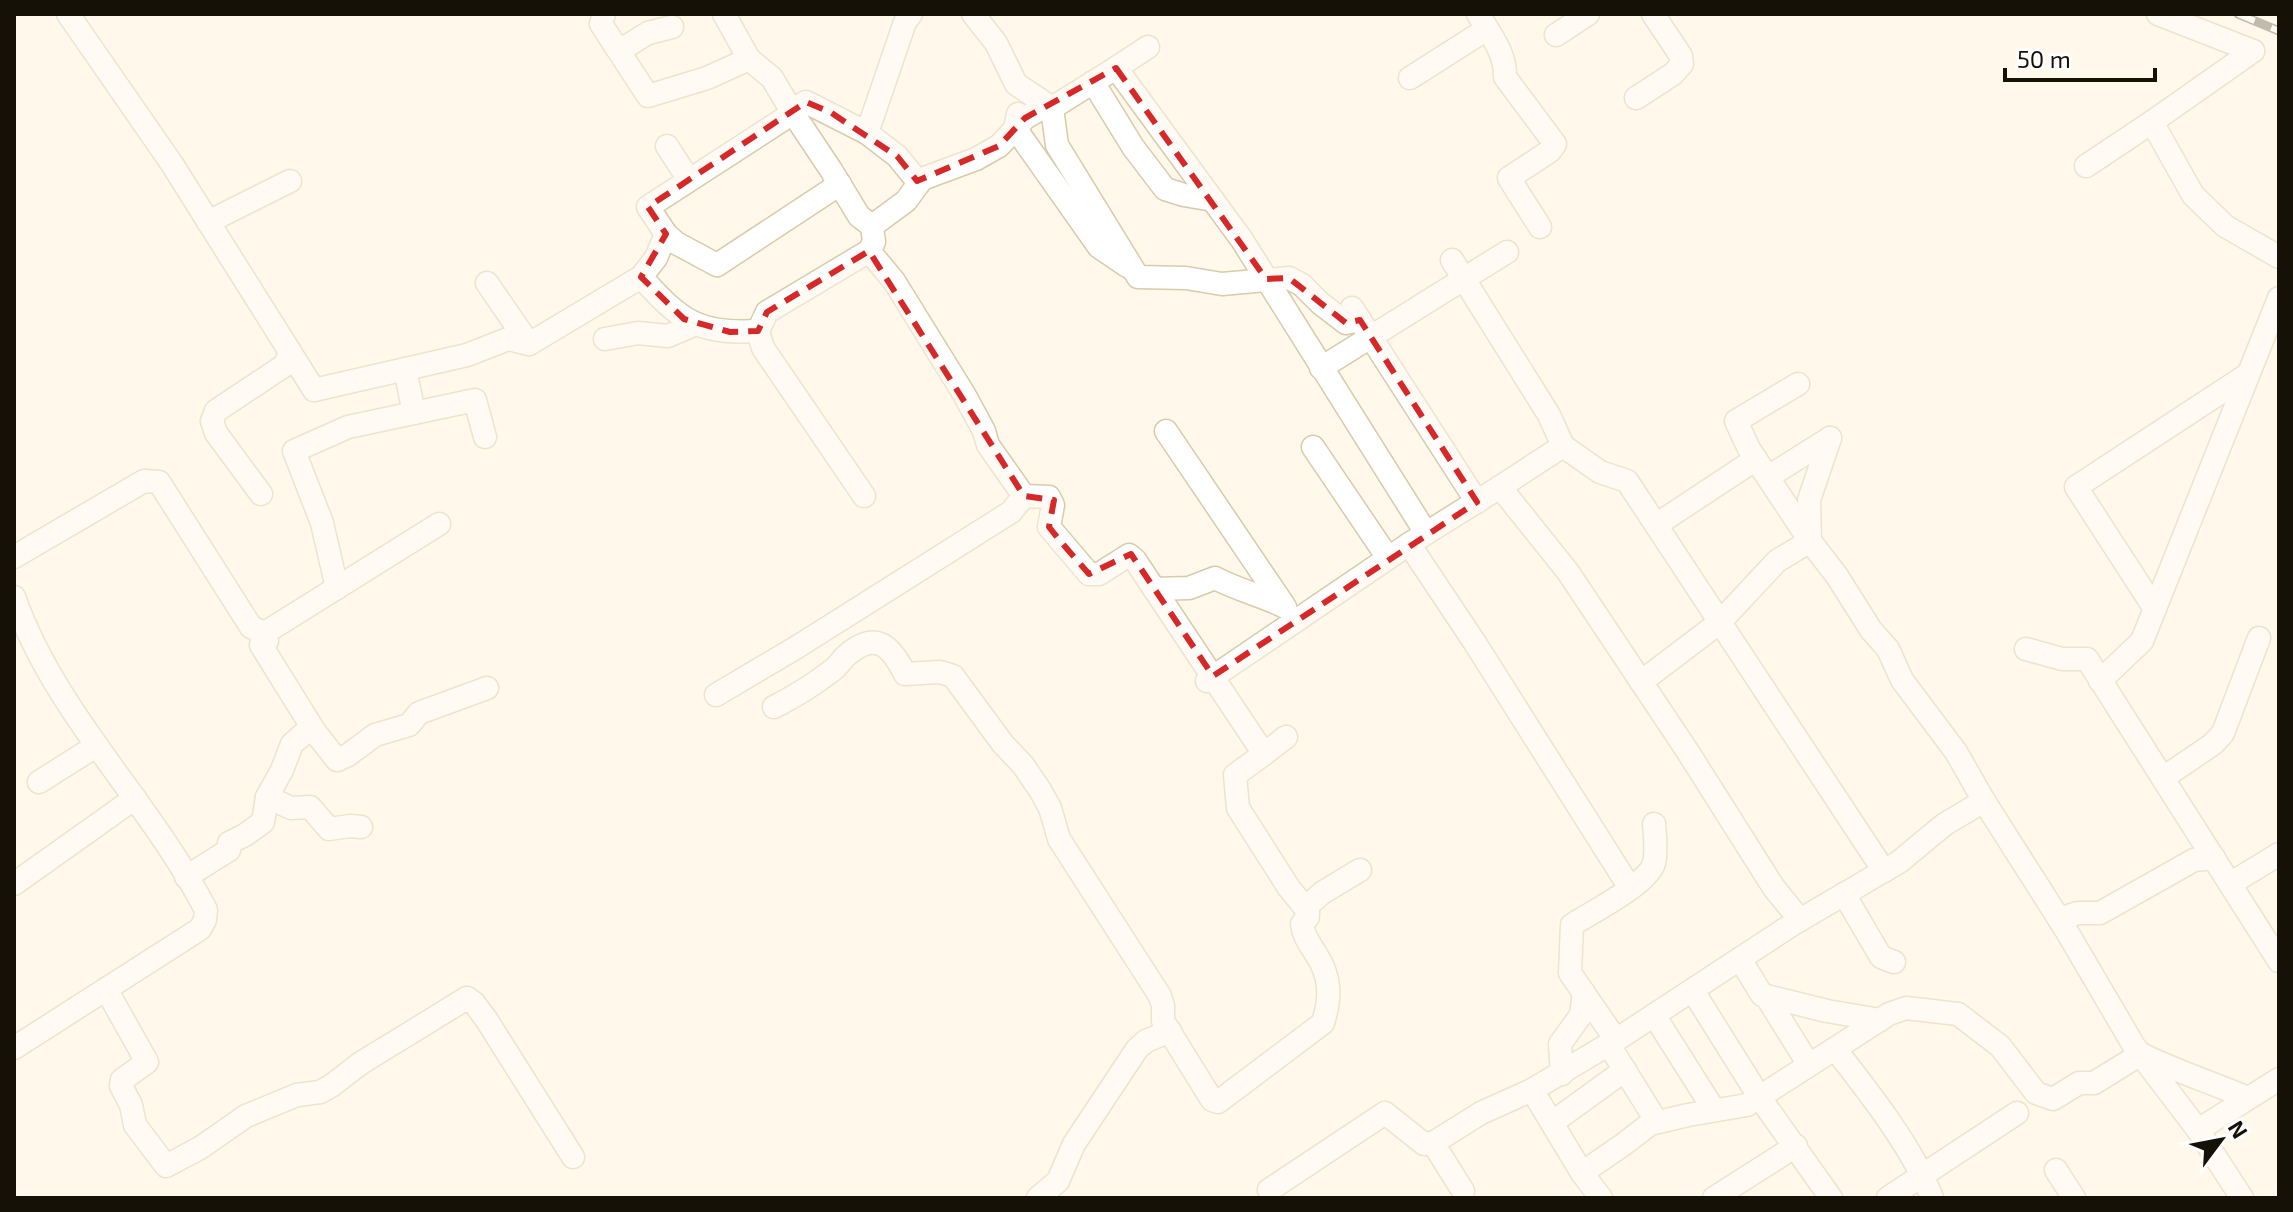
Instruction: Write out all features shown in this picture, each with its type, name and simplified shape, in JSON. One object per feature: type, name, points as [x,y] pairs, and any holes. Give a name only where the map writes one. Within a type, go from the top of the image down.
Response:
[{"type":"street","points":[[68,14],[172,164],[314,390],[467,355],[508,339],[529,344],[641,277],[656,258],[666,234]]},
{"type":"street","points":[[724,14],[749,59],[772,78],[859,216],[872,226],[874,242],[869,251],[767,312],[758,331],[763,348],[864,496]]},
{"type":"street","points":[[867,133],[905,22],[911,14]]},
{"type":"street","points":[[973,14],[996,43],[1016,84],[1018,114],[1015,128],[1099,247],[1134,271]]},
{"type":"street","points":[[1556,35],[1588,14]]},
{"type":"street","points":[[1636,98],[1673,74],[1682,64],[1675,45],[1653,14]]},
{"type":"street","points":[[2086,166],[2253,51],[2158,14]]},
{"type":"street","points":[[599,17],[648,96],[707,78],[749,59]]},
{"type":"street","points":[[1410,78],[1482,22],[1505,64],[1505,77],[1555,144],[1550,151],[1509,178],[1540,227]]},
{"type":"street","points":[[619,51],[648,33],[673,26]]},
{"type":"street","points":[[872,226],[906,201],[922,179],[976,159],[999,146],[1025,118],[1039,110],[1052,108],[1148,47]]},
{"type":"street","points":[[1116,68],[1242,240],[1321,368],[1475,643],[1630,888]]},
{"type":"street","points":[[1093,82],[1133,147],[1165,189],[1213,200]]},
{"type":"street","points":[[1016,84],[1052,108],[1057,145],[1138,277],[1186,278],[1222,284],[1289,278],[1302,285],[1346,323],[1361,321],[1458,269],[1507,252]]},
{"type":"street","points":[[845,192],[815,201],[717,265],[676,243],[648,207],[806,102],[867,133],[897,156],[919,183]]},
{"type":"street","points":[[2152,122],[2193,195],[2225,226],[2279,257]]},
{"type":"street","points":[[667,146],[689,180]]},
{"type":"street","points":[[208,222],[290,181]]},
{"type":"street","points":[[869,251],[894,281],[964,394],[988,445],[1024,496]]},
{"type":"street","points":[[1458,269],[1549,415],[1563,446],[1600,472],[1627,481],[1884,871]]},
{"type":"street","points":[[641,277],[684,319],[704,328],[730,332],[758,331]]},
{"type":"street","points":[[487,283],[529,344]]},
{"type":"street","points":[[2100,681],[2142,641],[2279,298]]},
{"type":"street","points":[[1321,368],[1361,321]]},
{"type":"street","points":[[1361,321],[1477,502]]},
{"type":"street","points":[[605,339],[638,333],[668,336],[696,324]]},
{"type":"street","points":[[261,494],[216,433],[212,421],[216,411],[285,365],[290,352]]},
{"type":"street","points":[[405,369],[414,413]]},
{"type":"street","points":[[2155,609],[2076,487],[2247,375]]},
{"type":"street","points":[[1798,384],[1736,421],[1762,468],[1810,541],[1837,576],[1871,630],[1888,649],[1902,680],[1956,752],[2141,1054],[2198,1130],[2242,1198]]},
{"type":"street","points":[[337,588],[322,523],[294,451],[348,427],[475,400],[485,437]]},
{"type":"street","points":[[1166,431],[1290,613]]},
{"type":"street","points":[[1656,525],[1762,468],[1830,438],[1809,500],[1810,541]]},
{"type":"street","points":[[1210,678],[1290,613],[1388,558],[1563,446]]},
{"type":"street","points":[[1313,447],[1388,558]]},
{"type":"street","points":[[14,557],[144,481],[159,482],[251,627],[263,634],[267,641],[261,645],[315,732],[337,760],[375,735],[409,725],[419,713],[487,688]]},
{"type":"street","points":[[1500,487],[1568,572],[1774,888],[1800,920]]},
{"type":"street","points":[[1024,496],[1049,497],[1053,505],[1049,527],[1089,574],[1099,574],[1129,555],[1264,754]]},
{"type":"street","points":[[716,695],[1011,512],[1024,496]]},
{"type":"street","points":[[263,634],[439,524]]},
{"type":"street","points":[[1641,682],[1720,622],[1777,561],[1810,541]]},
{"type":"street","points":[[1154,589],[1189,588],[1215,578],[1232,587],[1257,593],[1290,613]]},
{"type":"street","points":[[14,597],[48,672],[96,746],[135,798],[206,910],[200,929],[14,1048]]},
{"type":"street","points":[[2163,778],[2213,744],[2223,733],[2259,638]]},
{"type":"street","points":[[774,707],[867,644],[881,643],[891,650],[905,674],[940,672],[953,676],[1040,790],[1050,808],[1059,839],[1160,996],[1163,1021],[1212,1100],[1218,1102],[1323,1023],[1328,1007],[1325,968],[1303,933],[1302,924],[1308,917],[1305,908],[1238,808],[1235,775],[1286,737]]},
{"type":"street","points":[[2026,649],[2062,659],[2087,659],[2279,961]]},
{"type":"street","points":[[186,877],[229,850],[229,843],[263,822],[267,797],[292,744],[307,731],[315,732]]},
{"type":"street","points":[[39,782],[96,746]]},
{"type":"street","points":[[267,797],[291,808],[310,807],[329,829],[361,827]]},
{"type":"street","points":[[14,884],[135,798]]},
{"type":"street","points":[[1269,1190],[1385,1113],[1424,1144],[1433,1143],[1481,1113],[1562,1074],[1800,920],[1884,871],[1945,824],[1984,801]]},
{"type":"street","points":[[1654,824],[1656,848],[1653,865],[1644,879],[1572,925],[1570,973],[1657,1122]]},
{"type":"street","points":[[2230,884],[2279,854]]},
{"type":"street","points":[[2076,948],[2100,913],[2194,860],[2214,858]]},
{"type":"street","points":[[1305,908],[1322,893],[1360,870]]},
{"type":"street","points":[[1844,894],[1881,957],[1894,962]]},
{"type":"street","points":[[2059,919],[2078,913],[2100,913]]},
{"type":"street","points":[[1740,959],[1762,995],[1880,1020]]},
{"type":"street","points":[[106,989],[147,1062],[122,1080],[121,1086],[131,1105],[135,1125],[166,1166],[200,1148],[246,1116],[289,1098],[320,1092],[331,1086],[361,1063],[467,998],[486,1019],[573,1157]]},
{"type":"street","points":[[1693,991],[1760,1098],[1831,1198]]},
{"type":"street","points":[[1562,1074],[1560,1044],[1581,1015],[1584,993]]},
{"type":"street","points":[[1766,996],[1809,1065]]},
{"type":"street","points":[[1582,1173],[1650,1124],[1747,1105],[1880,1020],[1906,1008],[1958,1014],[2000,1046],[2036,1093],[2053,1099],[2079,1083],[2094,1083],[2141,1054]]},
{"type":"street","points":[[1654,1015],[1714,1110]]},
{"type":"street","points":[[1038,1198],[1058,1181],[1074,1144],[1137,1049],[1146,1041],[1170,1031]]},
{"type":"street","points":[[1835,1049],[1864,1086],[1923,1175],[1932,1198]]},
{"type":"street","points":[[2141,1054],[2166,1067],[2203,1078],[2248,1098]]},
{"type":"street","points":[[1553,1122],[1625,1070]]},
{"type":"street","points":[[2198,1130],[2279,1079]]},
{"type":"street","points":[[1532,1090],[1582,1173],[1601,1198]]},
{"type":"street","points":[[1888,1198],[2017,1113]]},
{"type":"street","points":[[1433,1143],[1463,1191]]},
{"type":"street","points":[[1725,1195],[1796,1146]]},
{"type":"street","points":[[2056,1170],[2074,1198]]},
{"type":"highlighted area","points":[[1116,68],[1266,279],[1289,278],[1346,323],[1360,320],[1477,502],[1213,676],[1131,554],[1089,574],[1061,542],[1049,527],[1054,500],[1024,496],[869,251],[767,312],[758,331],[730,332],[684,319],[641,277],[666,234],[648,207],[806,102],[830,112],[897,156],[917,181],[999,146],[1025,118]]},
{"type":"railway","points":[[2238,14],[2279,31]]}]
